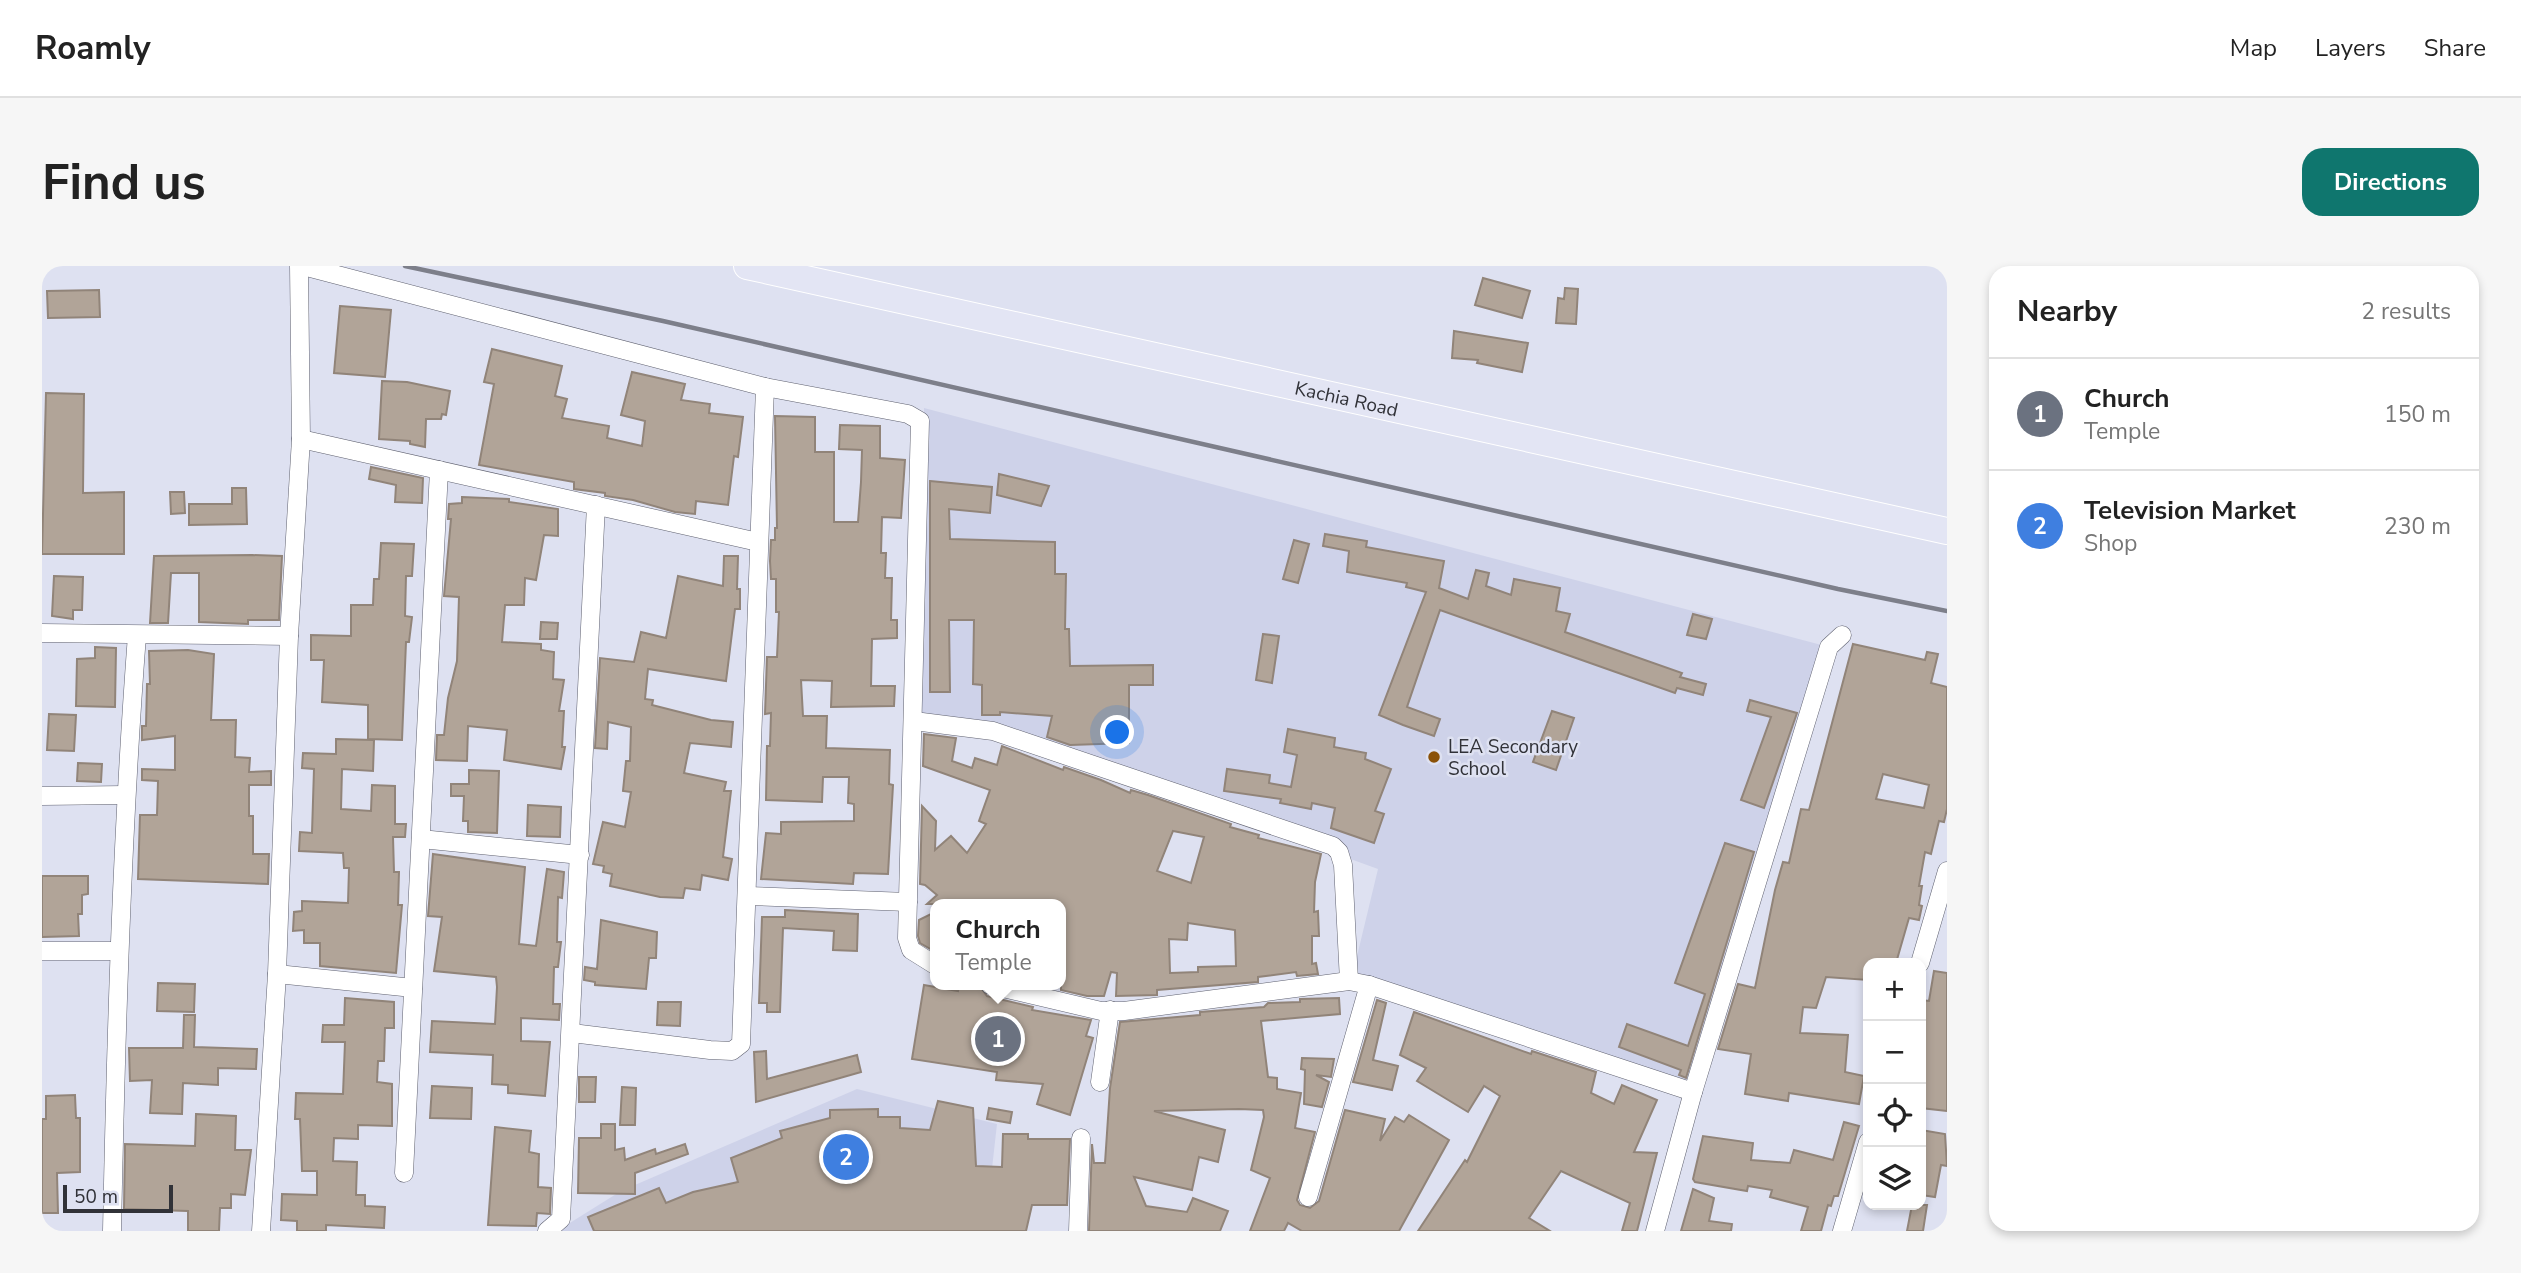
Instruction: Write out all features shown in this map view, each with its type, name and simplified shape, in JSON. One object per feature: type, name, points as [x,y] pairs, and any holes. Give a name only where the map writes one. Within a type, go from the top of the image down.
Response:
[{"type":"main road","name":"Kachia Road","points":[[747,266],[1947,531]]},
{"type":"street","points":[[261,1231],[277,974],[289,636],[301,439],[301,266],[765,387],[908,414],[920,421],[907,939],[911,950],[930,962]]},
{"type":"street","points":[[572,1032],[710,1050],[732,1051],[741,1044],[765,387]]},
{"type":"street","points":[[301,439],[758,542]]},
{"type":"street","points":[[404,1173],[439,470]]},
{"type":"street","points":[[547,1231],[561,1219],[596,505]]},
{"type":"street","points":[[42,633],[289,636]]},
{"type":"street","points":[[111,1231],[118,951],[125,795],[137,635]]},
{"type":"street","points":[[1655,1231],[1693,1092],[1829,647],[1842,635]]},
{"type":"street","points":[[914,721],[993,731],[1333,846],[1339,852],[1343,864],[1349,981]]},
{"type":"street","points":[[42,796],[125,795]]},
{"type":"street","points":[[421,839],[580,855]]},
{"type":"street","points":[[1921,958],[1947,871]]},
{"type":"street","points":[[747,896],[908,902]]},
{"type":"street","points":[[42,951],[118,951]]},
{"type":"street","points":[[277,974],[413,988]]},
{"type":"street","points":[[1011,990],[1101,1011],[1124,1011],[1349,981],[1369,985],[1693,1092]]},
{"type":"street","points":[[1308,1197],[1369,985]]},
{"type":"street","points":[[1100,1082],[1110,1010]]},
{"type":"street","points":[[1078,1231],[1081,1138]]},
{"type":"street","points":[[1842,1231],[1867,1147]]},
{"type":"shaded area","name":"LEA Secondary School","points":[[924,408],[1829,647],[1693,1092],[1352,977],[1378,869],[1018,738],[919,724]]},
{"type":"shaded area","points":[[857,1089],[997,1124],[985,1231],[557,1231],[621,1191]]},
{"type":"building","points":[[1483,278],[1530,291],[1522,318],[1475,305]]},
{"type":"building","points":[[1565,288],[1578,289],[1576,324],[1556,323],[1558,298],[1564,299]]},
{"type":"building","points":[[99,290],[100,317],[48,318],[47,291]]},
{"type":"building","points":[[340,306],[391,310],[385,377],[334,373]]},
{"type":"building","points":[[1454,331],[1528,343],[1522,372],[1477,363],[1478,360],[1452,358]]},
{"type":"building","points":[[492,349],[562,366],[555,396],[567,399],[562,418],[609,426],[607,438],[642,446],[645,421],[621,415],[632,372],[685,384],[681,400],[710,404],[709,413],[743,417],[738,457],[734,456],[728,505],[696,501],[695,514],[675,512],[633,500],[605,496],[605,493],[574,489],[574,482],[479,465],[494,384],[484,382]]},
{"type":"building","points":[[382,381],[407,382],[450,391],[446,415],[442,414],[441,419],[426,419],[425,447],[410,444],[410,441],[379,439]]},
{"type":"building","points":[[46,393],[84,394],[83,493],[124,492],[124,554],[42,554]]},
{"type":"building","points":[[775,416],[815,417],[815,452],[834,452],[834,522],[858,522],[861,482],[862,450],[839,449],[840,425],[880,426],[880,458],[905,460],[901,518],[882,517],[881,553],[886,553],[885,578],[892,578],[891,620],[897,620],[897,638],[872,639],[871,686],[895,686],[894,706],[831,707],[832,681],[801,680],[803,716],[827,716],[826,748],[890,750],[889,784],[893,785],[888,874],[854,873],[853,884],[761,879],[766,833],[781,834],[781,822],[854,821],[854,804],[848,803],[849,777],[823,777],[822,802],[766,800],[771,713],[765,714],[767,657],[777,657],[779,612],[776,612],[776,579],[771,579],[770,561],[771,540],[775,540],[777,528]]},
{"type":"building","points":[[371,467],[423,478],[422,503],[395,502],[396,485],[369,479]]},
{"type":"building","points":[[999,474],[1049,486],[1041,506],[997,495]]},
{"type":"building","points":[[930,481],[992,487],[990,513],[949,509],[950,539],[1055,542],[1055,574],[1066,574],[1065,629],[1069,629],[1070,666],[1153,665],[1153,685],[1129,685],[1129,743],[1070,745],[1047,737],[1052,716],[1000,712],[1000,715],[982,715],[982,685],[973,684],[974,620],[949,620],[950,692],[930,692]]},
{"type":"building","points":[[232,488],[246,488],[247,524],[189,525],[189,504],[232,504]]},
{"type":"building","points":[[170,492],[184,492],[185,513],[171,514]]},
{"type":"building","points":[[462,497],[509,499],[509,502],[558,509],[558,536],[544,535],[536,580],[525,578],[524,605],[505,605],[502,642],[541,644],[541,650],[554,652],[553,679],[564,680],[559,711],[564,711],[562,747],[565,747],[561,769],[504,760],[507,730],[468,726],[467,761],[436,760],[437,735],[444,735],[448,698],[457,661],[459,597],[444,596],[451,519],[448,519],[449,504],[462,503]]},
{"type":"building","points":[[1325,534],[1367,541],[1366,547],[1444,561],[1439,588],[1468,599],[1476,570],[1489,573],[1486,586],[1511,595],[1514,579],[1560,588],[1556,611],[1570,614],[1565,632],[1682,673],[1680,677],[1706,684],[1703,695],[1677,688],[1675,693],[1440,610],[1407,707],[1440,719],[1434,736],[1379,715],[1426,592],[1406,587],[1407,583],[1347,572],[1349,551],[1323,546]]},
{"type":"building","points":[[1294,540],[1309,544],[1298,583],[1283,579]]},
{"type":"building","points":[[381,543],[414,544],[412,576],[406,576],[405,616],[412,617],[409,642],[406,642],[402,740],[368,739],[368,705],[322,702],[324,660],[311,660],[311,635],[351,636],[351,605],[373,605],[374,579],[379,579]]},
{"type":"building","points":[[154,556],[282,556],[279,620],[248,620],[248,624],[199,622],[199,573],[171,573],[168,623],[150,623]]},
{"type":"building","points":[[724,556],[738,556],[737,589],[740,589],[740,609],[735,609],[726,681],[648,669],[645,699],[653,700],[652,705],[711,720],[733,722],[731,747],[690,743],[684,773],[726,782],[724,791],[731,791],[723,857],[732,859],[728,880],[702,875],[700,890],[685,888],[683,898],[660,897],[610,886],[612,874],[603,872],[604,866],[593,864],[603,822],[625,827],[631,792],[623,791],[626,761],[630,761],[631,727],[608,722],[607,749],[595,748],[600,658],[634,662],[641,632],[666,638],[678,576],[723,586]]},
{"type":"building","points":[[54,576],[83,577],[82,610],[73,610],[73,619],[52,616]]},
{"type":"building","points":[[1693,614],[1712,619],[1706,639],[1687,635]]},
{"type":"building","points":[[541,622],[558,623],[557,639],[540,639]]},
{"type":"building","points":[[1263,634],[1279,636],[1272,683],[1256,680]]},
{"type":"building","points":[[1853,644],[1925,660],[1927,652],[1938,654],[1931,683],[1947,687],[1947,809],[1944,822],[1939,821],[1931,854],[1925,852],[1919,886],[1922,886],[1919,905],[1922,906],[1919,920],[1909,918],[1897,958],[1863,958],[1863,980],[1826,977],[1816,1008],[1803,1007],[1800,1033],[1848,1035],[1845,1072],[1863,1076],[1859,1104],[1789,1093],[1788,1101],[1745,1094],[1751,1054],[1718,1049],[1738,984],[1755,988],[1775,890],[1783,862],[1789,863],[1801,809],[1809,810]],"holes":[[[1883,774],[1929,785],[1924,808],[1876,799]]]},
{"type":"building","points":[[95,647],[116,648],[115,707],[76,706],[77,659],[95,658]]},
{"type":"building","points":[[188,650],[214,654],[211,720],[236,720],[235,757],[250,758],[249,772],[271,771],[271,785],[249,785],[249,816],[253,816],[253,854],[269,854],[268,884],[138,879],[140,815],[157,815],[158,781],[142,780],[142,769],[175,770],[175,736],[142,740],[142,726],[146,726],[147,684],[150,684],[149,651]]},
{"type":"building","points":[[1750,700],[1797,713],[1764,808],[1741,800],[1771,717],[1747,711]]},
{"type":"building","points":[[1552,711],[1574,718],[1556,770],[1533,762]]},
{"type":"building","points":[[49,714],[76,715],[74,751],[47,750]]},
{"type":"building","points":[[1288,729],[1335,738],[1334,747],[1366,753],[1365,759],[1391,769],[1375,811],[1384,814],[1374,843],[1331,828],[1335,808],[1312,803],[1311,809],[1280,803],[1281,799],[1224,791],[1227,769],[1270,775],[1269,783],[1291,787],[1297,755],[1284,752]]},
{"type":"building","points":[[924,734],[956,738],[952,761],[972,768],[975,758],[997,765],[1002,746],[1063,770],[1064,767],[1101,780],[1130,793],[1131,790],[1148,795],[1231,824],[1230,827],[1259,835],[1258,838],[1321,854],[1315,882],[1314,912],[1318,911],[1319,936],[1312,936],[1312,964],[1316,963],[1318,974],[1297,976],[1296,972],[1258,977],[1258,982],[1157,990],[1157,995],[1116,996],[1117,973],[1111,972],[1104,996],[1087,996],[1061,990],[1066,990],[1066,899],[933,899],[937,895],[920,884],[922,806],[936,821],[935,850],[951,836],[967,853],[986,824],[979,821],[990,790],[923,766]],"holes":[[[1173,831],[1204,837],[1191,883],[1157,871]],[[1188,923],[1235,930],[1236,966],[1198,967],[1198,972],[1170,973],[1169,939],[1187,940]]]},
{"type":"building","points":[[336,739],[374,740],[373,771],[342,769],[341,809],[371,811],[372,785],[395,786],[395,824],[406,824],[405,837],[393,837],[394,872],[399,872],[398,905],[402,905],[396,973],[320,966],[320,943],[304,943],[304,930],[293,931],[294,912],[302,911],[302,901],[348,903],[349,868],[344,868],[343,853],[299,851],[300,832],[312,833],[314,769],[302,768],[303,753],[336,754]]},
{"type":"building","points":[[78,763],[102,764],[101,782],[77,781]]},
{"type":"building","points":[[469,770],[499,771],[497,833],[468,832],[468,821],[463,821],[464,796],[451,796],[451,784],[469,784]]},
{"type":"building","points":[[528,805],[561,807],[560,837],[527,836]]},
{"type":"building","points":[[1725,843],[1754,852],[1686,1078],[1679,1075],[1681,1070],[1619,1047],[1627,1024],[1688,1046],[1705,994],[1675,983]]},
{"type":"building","points":[[433,854],[525,867],[519,944],[536,946],[547,869],[564,872],[562,898],[558,897],[557,942],[561,942],[558,967],[554,967],[553,1004],[560,1004],[559,1020],[521,1018],[521,1041],[550,1042],[545,1096],[508,1093],[508,1085],[492,1084],[493,1055],[430,1052],[432,1021],[495,1024],[497,987],[496,977],[434,971],[442,917],[428,916]]},
{"type":"building","points":[[42,876],[88,876],[88,894],[82,895],[82,914],[78,914],[79,936],[42,937]]},
{"type":"building","points":[[785,910],[858,914],[857,951],[833,950],[834,931],[783,928],[780,1012],[767,1012],[767,1003],[759,1003],[762,917],[785,917]]},
{"type":"building","points":[[930,914],[930,949],[920,943],[919,920]]},
{"type":"building","points":[[601,920],[657,932],[656,958],[649,958],[646,989],[595,985],[595,982],[584,980],[585,967],[597,969]]},
{"type":"building","points":[[1934,971],[1947,973],[1947,1111],[1926,1109],[1926,1001],[1929,1001]]},
{"type":"building","points":[[158,983],[195,984],[194,1012],[157,1011]]},
{"type":"building","points":[[924,985],[930,986],[930,990],[983,990],[987,996],[1033,1007],[1032,1010],[1091,1020],[1086,1036],[1093,1038],[1070,1115],[1037,1104],[1043,1084],[996,1080],[997,1072],[912,1059]]},
{"type":"building","points":[[345,998],[394,1002],[394,1028],[385,1028],[384,1061],[378,1061],[377,1082],[392,1084],[392,1126],[358,1125],[358,1139],[334,1138],[333,1161],[357,1162],[356,1195],[365,1195],[365,1206],[385,1207],[384,1228],[326,1225],[326,1231],[297,1231],[297,1221],[281,1220],[282,1194],[317,1195],[317,1171],[302,1171],[300,1119],[295,1119],[296,1093],[343,1094],[345,1042],[322,1042],[323,1025],[344,1025]]},
{"type":"building","points":[[1339,998],[1340,1014],[1261,1021],[1268,1077],[1277,1078],[1277,1089],[1301,1093],[1295,1128],[1315,1132],[1297,1200],[1300,1205],[1310,1208],[1319,1201],[1345,1110],[1385,1119],[1380,1141],[1395,1117],[1404,1122],[1409,1115],[1449,1140],[1399,1231],[1302,1231],[1288,1223],[1284,1231],[1250,1231],[1270,1178],[1251,1170],[1264,1117],[1263,1110],[1239,1109],[1154,1111],[1225,1130],[1218,1162],[1199,1157],[1192,1190],[1134,1177],[1146,1206],[1187,1212],[1193,1198],[1228,1211],[1220,1231],[1089,1231],[1092,1144],[1094,1163],[1105,1163],[1110,1088],[1120,1022],[1264,1007],[1268,1003],[1300,1002],[1300,999]]},
{"type":"building","points":[[1377,1000],[1386,1003],[1373,1060],[1398,1066],[1392,1090],[1353,1082]]},
{"type":"building","points":[[658,1002],[681,1002],[680,1026],[657,1025]]},
{"type":"building","points":[[1414,1012],[1531,1054],[1532,1051],[1596,1072],[1591,1093],[1614,1104],[1622,1085],[1657,1100],[1634,1152],[1657,1153],[1637,1231],[1622,1231],[1630,1203],[1561,1171],[1529,1218],[1550,1231],[1418,1231],[1465,1160],[1467,1162],[1500,1096],[1484,1086],[1468,1112],[1417,1081],[1426,1068],[1400,1055]]},
{"type":"building","points":[[184,1015],[195,1015],[194,1047],[257,1049],[256,1069],[218,1068],[218,1085],[183,1083],[182,1114],[150,1113],[152,1080],[130,1081],[129,1048],[183,1048]]},
{"type":"building","points":[[766,1051],[767,1079],[857,1055],[861,1072],[756,1102],[754,1052]]},
{"type":"building","points":[[1302,1058],[1334,1059],[1331,1077],[1316,1075],[1329,1082],[1322,1107],[1304,1104],[1305,1070],[1301,1069]]},
{"type":"building","points":[[579,1077],[596,1077],[595,1102],[579,1102]]},
{"type":"building","points":[[432,1086],[472,1088],[471,1119],[430,1118]]},
{"type":"building","points":[[622,1087],[636,1088],[635,1125],[620,1125]]},
{"type":"building","points":[[75,1095],[76,1118],[80,1118],[80,1172],[57,1173],[58,1213],[42,1213],[42,1119],[46,1119],[46,1096]]},
{"type":"building","points":[[938,1101],[973,1108],[976,1166],[1002,1167],[1003,1134],[1028,1134],[1028,1139],[1070,1139],[1067,1205],[1032,1205],[1026,1231],[594,1231],[588,1217],[659,1188],[666,1203],[693,1192],[738,1182],[731,1158],[782,1138],[780,1131],[830,1118],[830,1110],[878,1109],[878,1117],[900,1117],[900,1128],[930,1130]]},
{"type":"building","points":[[989,1108],[1012,1112],[1010,1123],[987,1119]]},
{"type":"building","points":[[196,1114],[236,1116],[235,1150],[251,1150],[245,1195],[231,1194],[231,1208],[220,1208],[219,1231],[188,1231],[188,1211],[124,1209],[125,1144],[195,1146]]},
{"type":"building","points":[[1844,1122],[1859,1126],[1838,1196],[1834,1196],[1831,1206],[1828,1205],[1821,1231],[1801,1231],[1808,1207],[1770,1197],[1772,1190],[1748,1186],[1747,1191],[1695,1182],[1693,1179],[1703,1136],[1753,1143],[1751,1160],[1790,1163],[1794,1150],[1833,1160]]},
{"type":"building","points":[[601,1124],[615,1124],[615,1150],[624,1148],[625,1160],[655,1149],[656,1154],[685,1144],[688,1154],[635,1173],[635,1194],[578,1193],[579,1138],[601,1138]]},
{"type":"building","points":[[495,1127],[531,1131],[529,1152],[539,1154],[538,1187],[551,1188],[550,1214],[537,1213],[536,1226],[488,1225]]},
{"type":"building","points":[[1926,1131],[1945,1134],[1947,1166],[1941,1165],[1935,1197],[1926,1196]]},
{"type":"building","points":[[1693,1189],[1714,1198],[1709,1221],[1732,1224],[1731,1231],[1681,1231]]},
{"type":"building","points":[[1927,1205],[1923,1231],[1907,1231],[1911,1210],[1926,1210]]},
{"type":"railway","points":[[405,266],[663,321],[1838,589],[1947,611]]},
{"type":"place","name":"LEA Secondary School","points":[[1434,757]]},
{"type":"place","name":"Church","points":[[998,1039]]},
{"type":"place","name":"Television Market","points":[[846,1157]]}]
